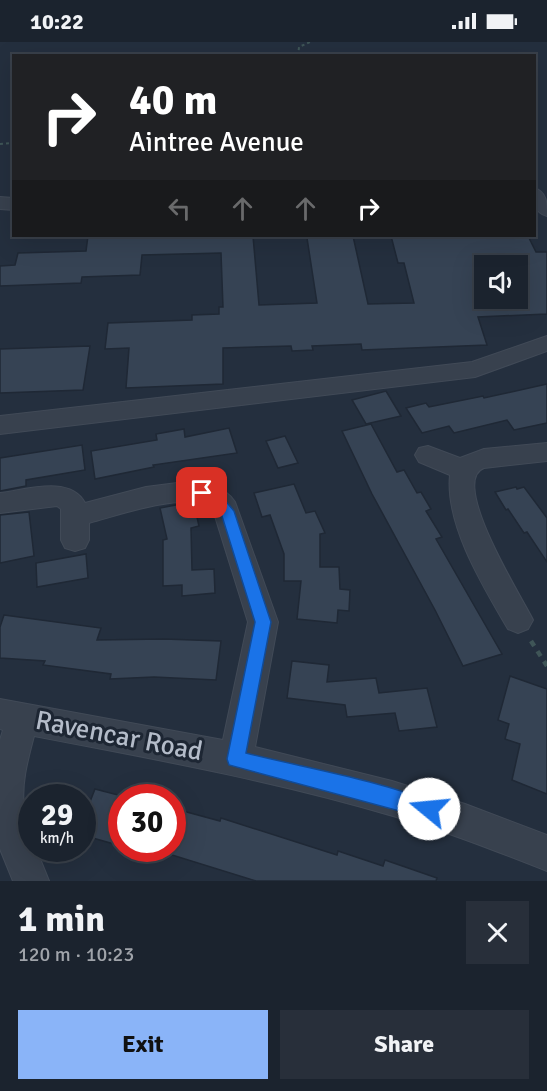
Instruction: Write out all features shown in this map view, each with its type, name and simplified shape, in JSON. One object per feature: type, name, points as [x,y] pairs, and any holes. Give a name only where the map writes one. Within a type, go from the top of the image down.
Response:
[{"type":"street","points":[[536,196],[547,210]]},
{"type":"street","points":[[0,425],[475,369],[547,343]]},
{"type":"street","points":[[518,620],[504,574],[478,545],[465,508],[462,482],[464,470],[470,463],[482,459],[547,452]]},
{"type":"street","points":[[428,455],[464,470]]},
{"type":"street","points":[[0,503],[58,496],[68,497],[72,502],[75,528],[147,498],[186,492],[214,497],[227,511],[263,622],[236,759]]},
{"type":"street","points":[[11,716],[7,782],[8,807],[14,840],[31,881]]},
{"type":"street","name":"Ravencar Road","points":[[11,716],[236,759],[392,798],[465,821],[547,853]]},
{"type":"path","points":[[298,54],[299,46],[310,42]]},
{"type":"path","points":[[518,620],[547,666]]},
{"type":"building","points":[[88,237],[253,237],[259,305],[317,303],[307,238],[353,237],[368,304],[414,303],[404,263],[398,263],[391,237],[528,237],[536,252],[547,252],[547,314],[478,317],[487,345],[362,350],[361,344],[312,346],[313,350],[292,351],[291,346],[223,348],[223,384],[126,388],[129,348],[105,349],[108,323],[192,320],[192,315],[219,314],[219,307],[223,307],[221,253],[142,255],[140,275],[82,277],[81,283],[0,286],[0,266],[15,265],[18,253],[86,251]]},
{"type":"building","points":[[90,346],[83,390],[0,393],[0,349]]},
{"type":"building","points":[[547,384],[547,423],[514,430],[507,420],[454,433],[449,426],[422,433],[406,408],[426,403],[429,407],[483,396],[484,398]]},
{"type":"building","points":[[386,391],[401,416],[366,424],[352,400]]},
{"type":"building","points":[[371,424],[397,472],[404,470],[417,493],[421,492],[431,509],[426,511],[442,537],[436,539],[502,654],[463,666],[372,494],[342,431]]},
{"type":"building","points":[[229,428],[237,453],[153,465],[154,467],[95,479],[91,451],[157,440],[156,434],[184,429],[185,437]]},
{"type":"building","points":[[285,436],[298,463],[278,468],[266,441]]},
{"type":"building","points":[[82,445],[85,470],[26,480],[26,486],[0,491],[0,458]]},
{"type":"building","points":[[294,484],[306,513],[315,511],[325,533],[320,534],[320,567],[339,567],[340,589],[350,590],[349,611],[338,610],[337,623],[297,619],[301,581],[284,581],[284,554],[270,515],[262,517],[254,493]]},
{"type":"building","points":[[516,487],[517,489],[524,487],[547,518],[547,562],[527,532],[524,533],[508,509],[506,510],[495,492]]},
{"type":"building","points":[[194,504],[199,526],[191,528],[192,570],[214,569],[215,593],[182,596],[182,585],[163,586],[163,540],[167,539],[160,508]]},
{"type":"building","points":[[29,512],[34,556],[0,563],[0,515]]},
{"type":"building","points":[[86,554],[88,578],[37,587],[36,563]]},
{"type":"building","points":[[4,615],[101,628],[97,640],[221,641],[216,680],[154,677],[110,679],[111,674],[43,665],[45,661],[0,658],[0,627]]},
{"type":"building","points":[[292,661],[329,665],[327,682],[376,678],[379,693],[427,688],[437,727],[399,731],[395,713],[347,717],[345,705],[287,698]]},
{"type":"building","points":[[510,676],[547,689],[547,794],[512,780],[520,744],[505,739],[509,724],[498,720]]},
{"type":"building","points":[[96,789],[108,792],[108,842],[96,839]]},
{"type":"building","points":[[186,812],[220,821],[221,818],[337,855],[338,851],[383,866],[385,860],[437,878],[436,881],[256,881],[186,859]]},
{"type":"route","points":[[202,493],[214,497],[227,511],[263,622],[236,759],[429,809]]}]
